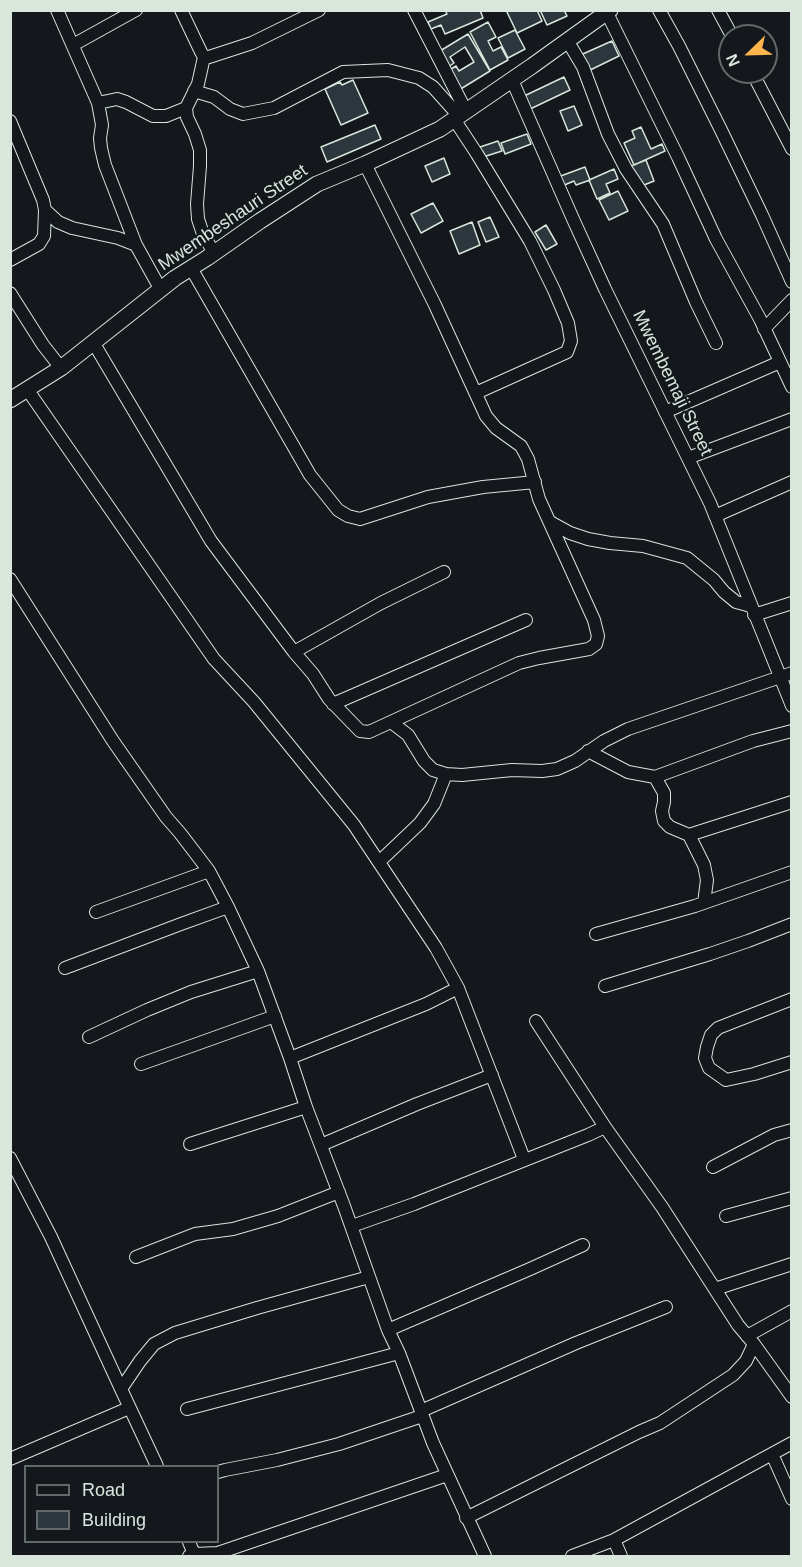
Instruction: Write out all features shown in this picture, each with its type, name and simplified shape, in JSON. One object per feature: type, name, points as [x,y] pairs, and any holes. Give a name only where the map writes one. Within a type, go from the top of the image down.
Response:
[{"type":"street","points":[[57,10],[98,103],[102,125],[100,138],[103,156],[136,245],[161,290]]},
{"type":"street","points":[[73,45],[136,10]]},
{"type":"street","points":[[181,10],[204,57],[198,84],[186,108],[200,150],[198,219],[203,234],[214,253]]},
{"type":"street","points":[[204,57],[252,44],[319,10]]},
{"type":"street","points":[[414,10],[477,154],[530,241],[568,323],[571,341],[567,352],[476,393]]},
{"type":"street","points":[[659,10],[680,46],[792,282]]},
{"type":"street","points":[[718,10],[726,24]]},
{"type":"street","points":[[609,12],[716,239],[785,368],[792,387]]},
{"type":"street","name":"Mwembeshauri Street","points":[[10,400],[61,368],[161,290],[260,220],[316,184],[440,129],[609,12]]},
{"type":"street","points":[[567,40],[586,74],[608,134],[622,162],[663,224],[716,343]]},
{"type":"street","points":[[194,91],[214,97],[230,110],[243,114],[274,108],[343,72],[388,70],[419,78],[433,87],[460,115]]},
{"type":"street","name":"Mwembemaji Street","points":[[512,80],[573,219],[715,516],[752,611],[785,675],[792,706]]},
{"type":"street","points":[[758,84],[792,149]]},
{"type":"street","points":[[98,103],[117,99],[153,116],[165,116],[186,108]]},
{"type":"street","points":[[10,122],[43,200],[45,210],[44,236],[39,244],[10,260]]},
{"type":"street","points":[[93,342],[211,541],[313,674],[333,704],[360,731],[369,732],[519,663],[589,649],[596,644],[598,636],[594,620],[539,499],[528,459],[521,446],[496,428],[486,416],[435,305],[365,164]]},
{"type":"street","points":[[45,210],[58,222],[72,228],[118,238],[136,245]]},
{"type":"street","points":[[191,268],[310,475],[338,510],[360,519],[428,497],[483,487],[535,482]]},
{"type":"street","points":[[10,293],[43,345],[61,368]]},
{"type":"street","points":[[764,329],[792,300]]},
{"type":"street","points":[[665,412],[785,368]]},
{"type":"street","points":[[27,389],[214,659],[254,702],[354,825],[436,948],[458,988],[524,1159]]},
{"type":"street","points":[[688,458],[792,419]]},
{"type":"street","points":[[715,516],[792,482]]},
{"type":"street","points":[[550,522],[570,533],[588,539],[643,546],[687,558],[714,579],[736,602],[752,611],[792,603]]},
{"type":"street","points":[[294,652],[381,603],[444,572]]},
{"type":"street","points":[[10,579],[132,770],[209,872],[228,908],[258,971],[388,1330],[447,1475],[485,1557]]},
{"type":"street","points":[[333,704],[526,620]]},
{"type":"street","points":[[392,722],[408,735],[424,761],[433,770],[462,775],[513,770],[542,771],[557,769],[575,761],[603,741],[628,729],[785,675]]},
{"type":"street","points":[[588,751],[628,772],[655,777],[753,741],[792,731]]},
{"type":"street","points":[[379,862],[420,824],[434,804],[446,774]]},
{"type":"street","points":[[655,777],[664,793],[662,811],[664,821],[670,827],[689,836],[704,865],[707,880],[704,903]]},
{"type":"street","points":[[689,836],[792,802]]},
{"type":"street","points":[[96,912],[209,872]]},
{"type":"street","points":[[596,934],[704,903],[792,872]]},
{"type":"street","points":[[65,968],[228,908]]},
{"type":"street","points":[[605,986],[710,954],[792,924]]},
{"type":"street","points":[[89,1037],[191,992],[258,971]]},
{"type":"street","points":[[290,1058],[426,1004],[458,988]]},
{"type":"street","points":[[792,999],[718,1028],[711,1035],[705,1058],[709,1068],[726,1080],[792,1062]]},
{"type":"street","points":[[141,1065],[275,1016]]},
{"type":"street","points":[[536,1020],[738,1325],[792,1397]]},
{"type":"street","points":[[321,1145],[492,1075]]},
{"type":"street","points":[[189,1144],[306,1107]]},
{"type":"street","points":[[352,1226],[414,1204],[605,1127]]},
{"type":"street","points":[[713,1167],[774,1135],[792,1130]]},
{"type":"street","points":[[10,1158],[51,1237],[157,1465]]},
{"type":"street","points":[[136,1257],[195,1234],[233,1229],[278,1216],[339,1192]]},
{"type":"street","points":[[726,1216],[792,1198]]},
{"type":"street","points":[[388,1330],[584,1245]]},
{"type":"street","points":[[715,1289],[792,1264]]},
{"type":"street","points":[[121,1389],[154,1344],[175,1333],[369,1277]]},
{"type":"street","points":[[219,1472],[339,1444],[422,1414],[576,1343],[666,1307]]},
{"type":"street","points":[[466,1518],[660,1423],[733,1375],[746,1361],[751,1340],[792,1311]]},
{"type":"street","points":[[187,1409],[399,1353]]},
{"type":"street","points":[[10,1459],[129,1408]]},
{"type":"street","points":[[572,1557],[614,1540],[792,1443]]},
{"type":"street","points":[[772,1454],[792,1499]]},
{"type":"street","points":[[191,1556],[218,1555],[447,1475]]},
{"type":"street","points":[[614,1540],[621,1557]]},
{"type":"building","points":[[445,10],[480,10],[483,18],[445,34],[441,25],[431,29],[428,22],[447,14]]},
{"type":"building","points":[[506,10],[537,10],[542,21],[517,33]]},
{"type":"building","points":[[540,10],[564,10],[567,16],[547,25]]},
{"type":"building","points":[[488,22],[496,37],[488,41],[493,51],[501,47],[508,60],[490,70],[470,32]]},
{"type":"building","points":[[515,30],[525,49],[508,58],[498,38]]},
{"type":"building","points":[[468,34],[490,71],[459,90],[448,71],[456,66],[459,71],[474,62],[465,47],[450,57],[454,63],[444,70],[435,54]]},
{"type":"building","points":[[612,41],[619,56],[584,73],[576,57]]},
{"type":"building","points":[[564,77],[570,90],[528,110],[522,97]]},
{"type":"building","points":[[353,80],[368,113],[341,125],[325,89],[340,82],[342,85]]},
{"type":"building","points":[[574,106],[582,125],[568,131],[560,111]]},
{"type":"building","points":[[375,125],[381,139],[327,162],[321,147]]},
{"type":"building","points":[[641,127],[651,149],[662,144],[665,151],[634,165],[624,143],[635,138],[632,131]]},
{"type":"building","points":[[527,134],[531,144],[505,154],[501,143]]},
{"type":"building","points":[[498,141],[502,151],[483,157],[480,147]]},
{"type":"building","points":[[444,158],[450,174],[432,182],[425,166]]},
{"type":"building","points":[[646,160],[654,181],[639,187],[631,166]]},
{"type":"building","points":[[585,167],[590,180],[576,185],[574,181],[562,186],[558,177]]},
{"type":"building","points":[[614,169],[618,179],[606,184],[610,193],[597,199],[589,180]]},
{"type":"building","points":[[618,191],[628,211],[609,220],[599,200]]},
{"type":"building","points":[[433,203],[443,221],[421,233],[411,214]]},
{"type":"building","points":[[490,217],[499,237],[486,242],[478,222]]},
{"type":"building","points":[[472,222],[480,245],[459,254],[450,231]]},
{"type":"building","points":[[546,225],[557,244],[546,250],[535,232]]}]
